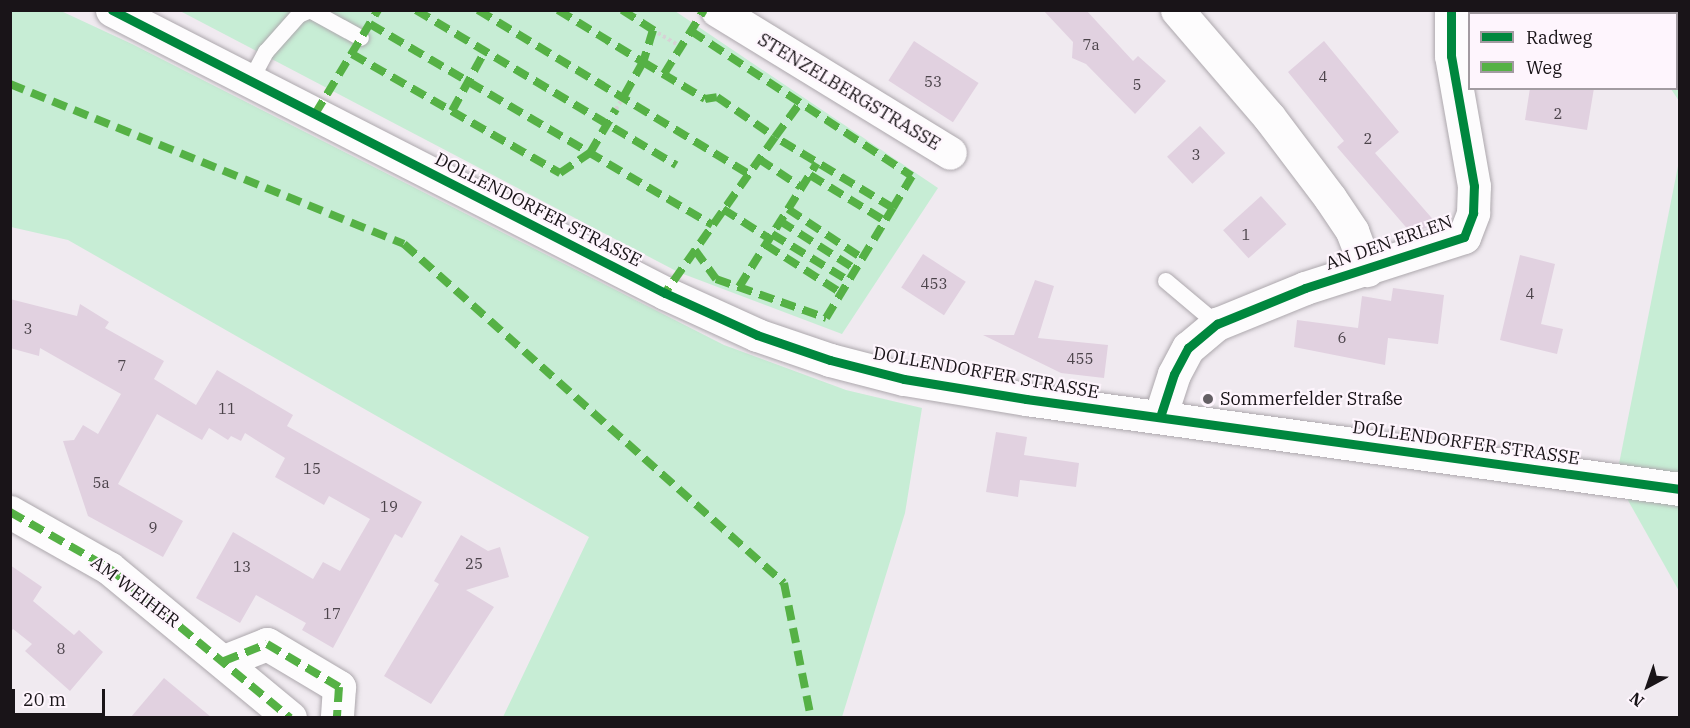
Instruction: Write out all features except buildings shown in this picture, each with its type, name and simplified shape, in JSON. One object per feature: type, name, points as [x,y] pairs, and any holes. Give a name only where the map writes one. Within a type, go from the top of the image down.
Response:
[{"type":"street","name":"DOLLENDORFER STRASSE","points":[[112,10],[665,293],[757,335],[904,379],[1680,489]]},
{"type":"street","name":"STENZELBERGSTRASSE","points":[[717,10],[950,153]]},
{"type":"street","points":[[1177,10],[1269,117],[1330,198],[1352,231],[1367,270]]},
{"type":"street","name":"AN DEN ERLEN","points":[[1160,417],[1174,374],[1188,348],[1217,324],[1266,302],[1464,237],[1470,226],[1474,186],[1451,56],[1451,10]]},
{"type":"street","name":"AM WEIHER","points":[[10,512],[109,568],[290,717]]},
{"type":"street","points":[[224,661],[267,644],[339,687],[337,717]]},
{"type":"lane","points":[[251,80],[266,52],[299,15],[310,10],[362,38]]},
{"type":"lane","points":[[1166,281],[1217,324]]},
{"type":"path","points":[[658,33],[681,47]]},
{"type":"path","points":[[616,109],[621,101]]},
{"type":"green space","points":[[11,10],[61,11],[132,44],[724,345],[846,390],[922,408],[905,513],[842,717],[503,717],[589,537],[68,240],[11,227]]},
{"type":"green space","points":[[180,11],[675,11],[938,188],[842,334],[678,272]]},
{"type":"green space","points":[[1615,11],[1679,11],[1679,101],[1672,90],[1678,90],[1678,12]]},
{"type":"green space","points":[[1679,161],[1679,591],[1616,479]]},
{"type":"marked path","points":[[315,114],[378,10]]},
{"type":"marked path","points":[[416,10],[676,165]]},
{"type":"marked path","points":[[478,10],[749,174]]},
{"type":"marked path","points":[[558,10],[643,62],[621,101]]},
{"type":"marked path","points":[[622,10],[658,33]]},
{"type":"marked path","points":[[664,74],[704,10]]},
{"type":"marked path","points":[[370,24],[712,225]]},
{"type":"marked path","points":[[653,30],[643,62],[705,99],[717,97],[775,137],[665,293]]},
{"type":"marked path","points":[[691,31],[912,176],[893,208]]},
{"type":"marked path","points":[[452,111],[485,51]]},
{"type":"marked path","points":[[352,54],[560,173],[590,153],[616,109]]},
{"type":"marked path","points":[[10,84],[404,244],[784,583],[811,718]]},
{"type":"marked path","points":[[695,250],[716,279],[826,318],[893,208],[775,137],[800,103]]},
{"type":"marked path","points":[[759,159],[801,187]]},
{"type":"marked path","points":[[739,287],[817,163]]},
{"type":"marked path","points":[[810,175],[885,221]]},
{"type":"marked path","points":[[723,209],[770,239]]},
{"type":"marked path","points":[[788,209],[862,258]]},
{"type":"marked path","points":[[780,221],[855,269]]},
{"type":"marked path","points":[[772,234],[849,281]]},
{"type":"marked path","points":[[766,245],[841,293]]},
{"type":"marked path","points":[[10,512],[109,568],[290,718]]},
{"type":"marked path","points":[[224,661],[267,644],[339,687],[337,718]]},
{"type":"cycle path","points":[[112,10],[665,293],[757,335],[830,360],[904,379],[1026,399],[1680,489]]},
{"type":"cycle path","points":[[1160,417],[1174,374],[1188,348],[1217,324],[1305,288],[1464,237],[1473,213],[1474,186],[1451,56],[1451,10]]},
{"type":"place","name":"Sommerfelder Straße","points":[[1208,399]]}]
